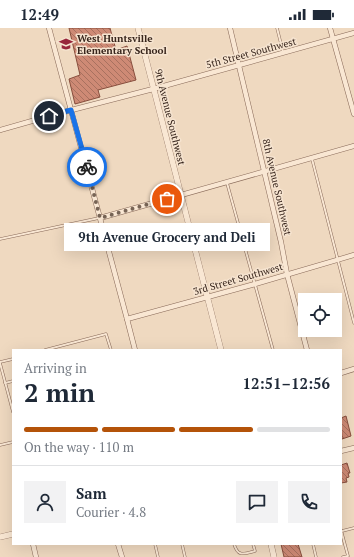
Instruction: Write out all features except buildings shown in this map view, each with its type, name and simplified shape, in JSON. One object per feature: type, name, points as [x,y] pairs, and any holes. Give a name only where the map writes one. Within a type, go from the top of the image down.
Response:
[{"type":"street","points":[[49,28],[127,319],[133,349]]},
{"type":"street","name":"9th Avenue Southwest","points":[[138,28],[221,349]]},
{"type":"street","name":"8th Avenue Southwest","points":[[230,28],[281,242],[287,274],[307,349]]},
{"type":"street","points":[[330,28],[354,114]]},
{"type":"street","name":"5th Street Southwest","points":[[71,110],[354,34]]},
{"type":"street","points":[[0,130],[71,110]]},
{"type":"street","points":[[100,218],[226,181],[354,146]]},
{"type":"street","name":"3rd Street Southwest","points":[[127,319],[354,255]]},
{"type":"street","points":[[342,373],[354,370]]},
{"type":"street","points":[[342,451],[354,448]]},
{"type":"street","points":[[0,537],[12,534]]},
{"type":"street","points":[[33,545],[36,557]]},
{"type":"street","points":[[118,545],[122,557]]},
{"type":"street","points":[[271,545],[274,557]]},
{"type":"lane","points":[[277,28],[283,53]]},
{"type":"lane","points":[[311,158],[354,323]]},
{"type":"lane","points":[[226,181],[273,349]]},
{"type":"lane","points":[[0,240],[100,218]]},
{"type":"lane","points":[[49,349],[106,334],[111,349]]},
{"type":"lane","points":[[12,359],[0,363],[12,405]]},
{"type":"lane","points":[[5,383],[12,381]]},
{"type":"lane","points":[[0,445],[12,442]]},
{"type":"lane","points":[[342,530],[354,528]]},
{"type":"lane","points":[[342,534],[348,556],[343,557]]},
{"type":"lane","points":[[155,545],[158,557]]},
{"type":"lane","points":[[182,545],[185,557]]},
{"type":"lane","points":[[234,545],[238,554],[242,555],[255,551],[254,545]]},
{"type":"lane","points":[[313,545],[316,557]]},
{"type":"way so far","points":[[87,167],[100,218],[167,199]]},
{"type":"place","name":"West Huntsville Elementary School","points":[[66,44]]},
{"type":"place","name":"9th Avenue Grocery and Deli","points":[[167,199]]},
{"type":"route","points":[[49,116],[71,110],[87,167]]}]
